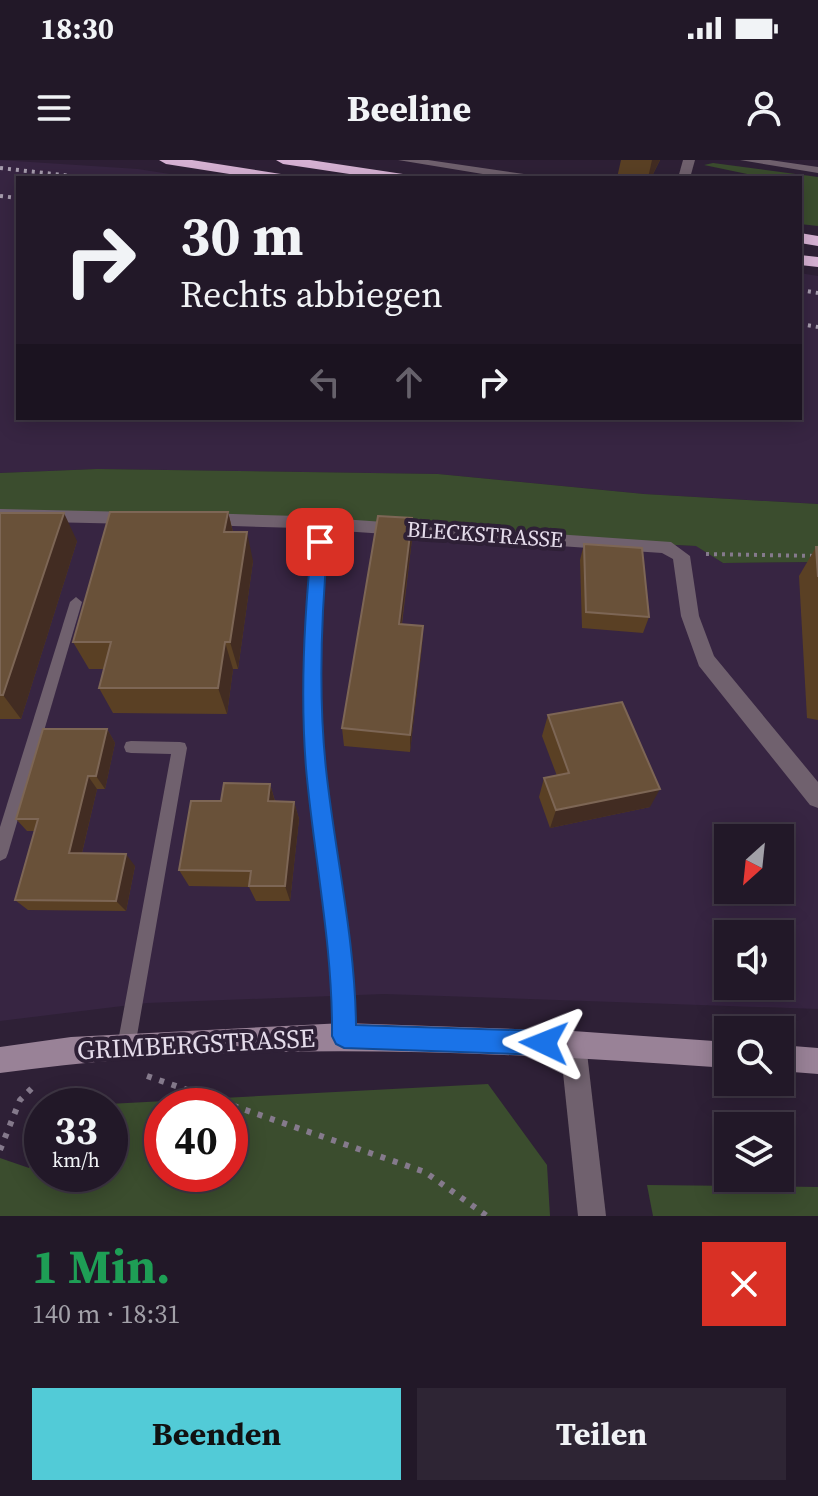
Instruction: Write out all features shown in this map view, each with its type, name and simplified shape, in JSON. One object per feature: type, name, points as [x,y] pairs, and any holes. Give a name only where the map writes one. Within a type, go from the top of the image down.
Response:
[{"type":"highway","points":[[166,160],[268,176]]},
{"type":"highway","points":[[283,160],[390,176]]},
{"type":"street","points":[[404,160],[517,176]]},
{"type":"street","points":[[746,160],[818,170]]},
{"type":"street","points":[[0,515],[157,518]]},
{"type":"street","name":"BLECKSTRASSE","points":[[188,519],[298,522],[665,547],[681,556]]},
{"type":"street","points":[[681,556],[690,616],[706,660],[818,798]]},
{"type":"street","name":"GRIMBERGSTRASSE","points":[[0,1060],[71,1050],[128,1059],[344,1036],[573,1044],[714,1054]]},
{"type":"street","points":[[573,1044],[592,1216]]},
{"type":"street","points":[[794,1059],[818,1061]]},
{"type":"lane","points":[[320,542],[311,631],[316,767],[344,980],[344,1036]]},
{"type":"lane","points":[[0,853],[76,602]]},
{"type":"lane","points":[[128,1059],[180,748],[131,747]]},
{"type":"path","points":[[681,556],[818,556]]},
{"type":"path","points":[[0,1150],[20,1100],[71,1050]]},
{"type":"path","points":[[128,1059],[425,1172],[487,1216]]},
{"type":"shaded area","points":[[0,160],[138,169],[182,176],[16,176],[16,420],[802,420],[802,273],[818,276],[818,504],[644,494],[438,474],[97,469],[0,473]]},
{"type":"shaded area","points":[[0,520],[296,527],[697,546],[723,563],[818,562],[818,1009],[384,994],[147,1003],[0,1021]]},
{"type":"green space","points":[[713,163],[818,177],[818,226],[802,224],[802,176],[756,176],[704,165]]},
{"type":"green space","points":[[97,469],[438,474],[644,494],[818,504],[818,562],[723,563],[696,546],[0,511],[0,473]]},
{"type":"green space","points":[[488,1084],[547,1165],[550,1216],[0,1216],[0,1158],[24,1166],[24,1192],[128,1192],[128,1103],[144,1102],[144,1192],[248,1192],[248,1097]]},
{"type":"green space","points":[[647,1185],[714,1186],[714,1192],[794,1192],[794,1187],[818,1187],[818,1216],[653,1216]]},
{"type":"building","points":[[110,512],[228,512],[224,532],[247,532],[230,642],[225,642],[218,688],[99,688],[111,642],[73,642]]},
{"type":"building","points":[[0,513],[64,513],[3,695],[0,695]]},
{"type":"building","points":[[378,516],[412,518],[399,624],[423,626],[410,735],[342,728]]},
{"type":"building","points":[[584,544],[642,548],[649,617],[586,612]]},
{"type":"building","points":[[622,702],[660,789],[556,810],[544,778],[569,773],[548,715]]},
{"type":"building","points":[[43,729],[107,729],[96,776],[88,776],[69,853],[126,854],[116,901],[15,900],[38,819],[16,819]]},
{"type":"building","points":[[224,783],[270,784],[268,801],[294,802],[285,886],[249,886],[251,871],[179,870],[191,801],[221,801]]},
{"type":"railway","points":[[0,168],[72,176]]},
{"type":"railway","points":[[0,196],[16,198]]},
{"type":"railway","points":[[802,290],[818,293]]},
{"type":"railway","points":[[802,324],[818,327]]},
{"type":"route","points":[[320,542],[311,631],[316,767],[344,980],[344,1036],[544,1043]]}]
